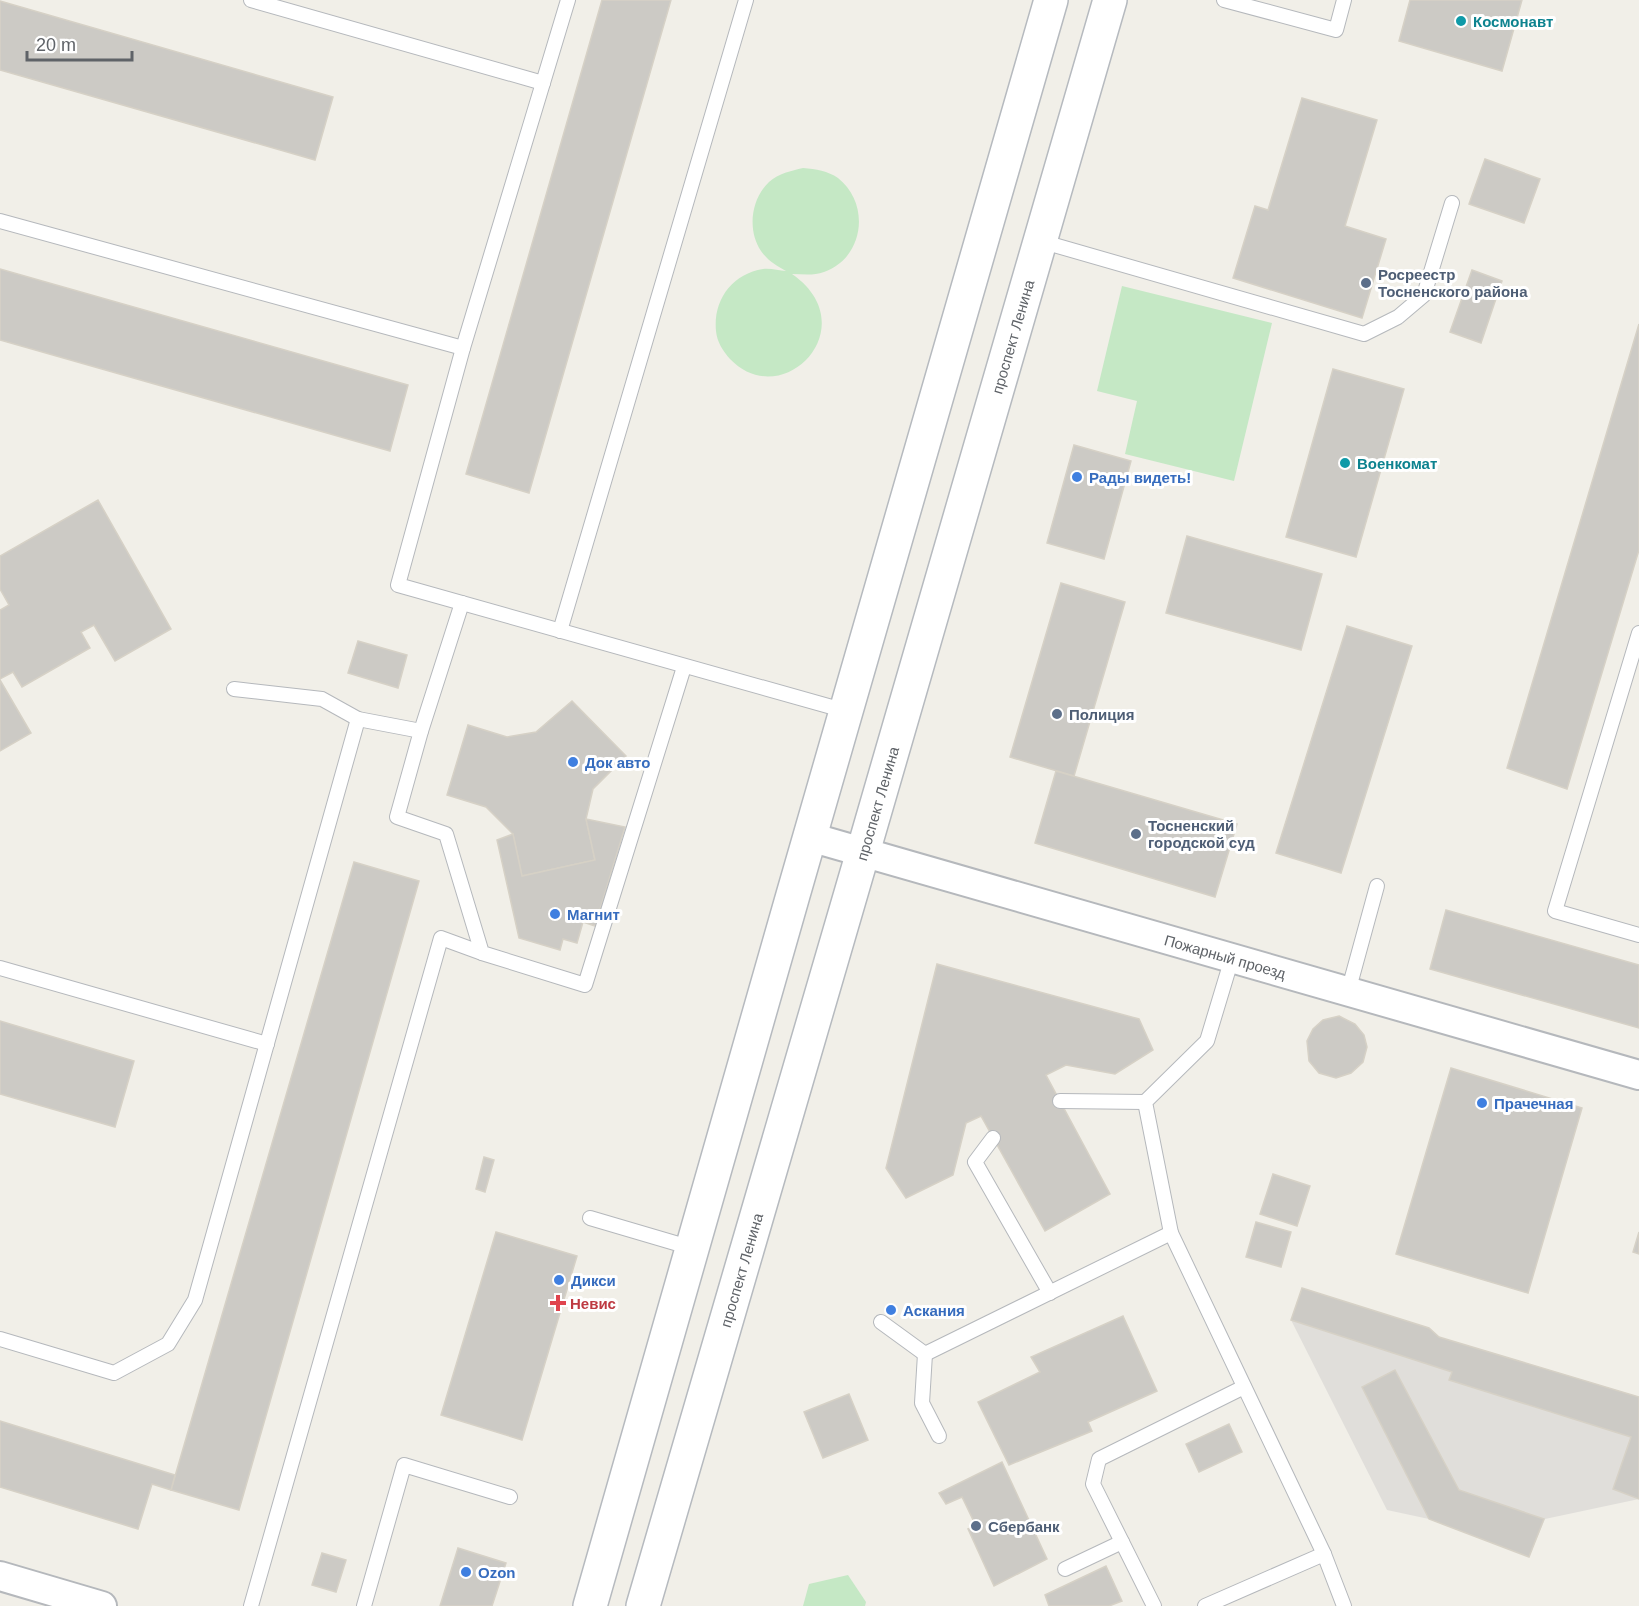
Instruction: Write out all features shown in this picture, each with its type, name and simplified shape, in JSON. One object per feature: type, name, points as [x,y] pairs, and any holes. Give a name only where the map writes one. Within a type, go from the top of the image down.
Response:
[{"type":"main road","points":[[590,1606],[1052,0]]},
{"type":"main road","name":"проспект Ленина","points":[[643,1606],[1110,0]]},
{"type":"street","name":"Пожарный проезд","points":[[810,837],[1639,1076]]},
{"type":"street","points":[[0,1576],[102,1606]]},
{"type":"lane","points":[[251,0],[543,83]]},
{"type":"lane","points":[[568,0],[463,348],[398,585],[846,711]]},
{"type":"lane","points":[[560,631],[746,0]]},
{"type":"lane","points":[[1224,0],[1336,30],[1344,0]]},
{"type":"lane","points":[[1040,241],[1364,334],[1398,317],[1424,295],[1452,203]]},
{"type":"lane","points":[[0,221],[463,348]]},
{"type":"lane","points":[[462,603],[421,731],[397,817],[446,834],[482,952]]},
{"type":"lane","points":[[1639,633],[1555,911],[1639,935]]},
{"type":"lane","points":[[251,1606],[441,938],[585,985],[684,667]]},
{"type":"lane","points":[[234,689],[321,699],[358,719],[421,731]]},
{"type":"lane","points":[[0,1339],[114,1372],[168,1344],[195,1300],[358,719]]},
{"type":"lane","points":[[1348,992],[1377,886]]},
{"type":"lane","points":[[1060,1101],[1145,1102],[1207,1041],[1232,958]]},
{"type":"lane","points":[[0,968],[267,1044]]},
{"type":"lane","points":[[1145,1102],[1171,1233],[1324,1554],[1344,1606]]},
{"type":"lane","points":[[993,1138],[975,1162],[1050,1293]]},
{"type":"lane","points":[[590,1218],[692,1248]]},
{"type":"lane","points":[[925,1354],[1171,1233]]},
{"type":"lane","points":[[881,1322],[925,1354]]},
{"type":"lane","points":[[925,1354],[922,1403],[939,1436]]},
{"type":"lane","points":[[1154,1606],[1093,1484],[1099,1459],[1244,1386]]},
{"type":"lane","points":[[364,1606],[404,1465],[510,1497]]},
{"type":"lane","points":[[1065,1569],[1122,1542]]},
{"type":"lane","points":[[1205,1606],[1324,1554]]},
{"type":"shaded area","points":[[1302,1288],[1429,1328],[1439,1337],[1639,1397],[1639,1499],[1545,1519],[1529,1557],[1429,1519],[1387,1510],[1291,1320]]},
{"type":"green space","points":[[803,168],[830,174],[838,178],[849,189],[859,215],[855,243],[848,255],[837,265],[824,272],[792,274],[813,295],[821,317],[819,338],[809,357],[793,370],[773,376],[751,373],[730,359],[721,346],[716,331],[718,309],[727,290],[742,276],[763,269],[786,271],[761,251],[754,234],[753,215],[758,197],[769,182],[781,174]]},
{"type":"green space","points":[[1122,286],[1272,323],[1234,481],[1125,454],[1137,401],[1097,391]]},
{"type":"green space","points":[[848,1575],[866,1602],[865,1606],[803,1606],[809,1584]]},
{"type":"building","points":[[602,0],[671,0],[529,493],[466,474]]},
{"type":"building","name":"Космонавт","points":[[1410,0],[1522,0],[1502,71],[1399,41]]},
{"type":"building","points":[[0,1],[333,97],[315,160],[0,70]]},
{"type":"building","points":[[1302,98],[1377,120],[1345,226],[1386,239],[1362,318],[1233,278],[1255,206],[1268,210]]},
{"type":"building","points":[[1485,159],[1540,179],[1524,223],[1469,204]]},
{"type":"building","points":[[0,269],[408,385],[390,451],[0,340]]},
{"type":"building","points":[[1472,270],[1502,281],[1481,343],[1450,332]]},
{"type":"building","points":[[1639,324],[1639,550],[1567,789],[1507,768]]},
{"type":"building","name":"Военкомат","points":[[1333,369],[1404,389],[1356,557],[1286,537]]},
{"type":"building","points":[[1074,445],[1131,461],[1104,559],[1047,543]]},
{"type":"building","points":[[98,500],[171,629],[115,661],[94,625],[81,632],[90,648],[22,687],[13,672],[0,679],[0,610],[9,605],[0,589],[0,556]]},
{"type":"building","points":[[1187,536],[1322,574],[1301,650],[1166,613]]},
{"type":"building","name":"Полиция","points":[[1061,583],[1125,602],[1074,776],[1010,757]]},
{"type":"building","points":[[1347,626],[1412,646],[1341,873],[1276,853]]},
{"type":"building","points":[[358,641],[407,655],[398,688],[348,673]]},
{"type":"building","points":[[0,680],[31,733],[0,751]]},
{"type":"building","points":[[572,701],[626,756],[593,789],[586,819],[595,860],[522,876],[513,834],[486,807],[447,795],[468,725],[507,737],[536,732]]},
{"type":"building","name":"Тосненский городской суд","points":[[1056,771],[1237,824],[1215,897],[1035,843]]},
{"type":"building","points":[[586,819],[625,827],[595,926],[583,922],[577,943],[563,939],[560,950],[519,938],[497,840],[513,834],[522,876],[595,860]]},
{"type":"building","points":[[354,862],[419,881],[239,1510],[171,1490]]},
{"type":"building","points":[[1446,910],[1639,965],[1639,1028],[1430,969]]},
{"type":"building","points":[[937,964],[1139,1019],[1153,1050],[1115,1074],[1066,1065],[1046,1075],[1110,1194],[1045,1231],[981,1116],[966,1123],[953,1175],[906,1198],[886,1168]]},
{"type":"building","points":[[1339,1016],[1355,1024],[1364,1035],[1367,1047],[1363,1062],[1351,1073],[1336,1078],[1319,1073],[1309,1061],[1307,1041],[1313,1029],[1323,1020]]},
{"type":"building","points":[[0,1021],[134,1061],[115,1127],[0,1094]]},
{"type":"building","points":[[1451,1068],[1582,1108],[1528,1293],[1396,1254]]},
{"type":"building","points":[[484,1157],[494,1160],[485,1192],[476,1189]]},
{"type":"building","points":[[1273,1174],[1310,1186],[1297,1226],[1260,1214]]},
{"type":"building","points":[[1256,1222],[1291,1232],[1281,1267],[1246,1257]]},
{"type":"building","points":[[496,1232],[577,1256],[522,1440],[441,1415]]},
{"type":"building","points":[[1639,1232],[1639,1254],[1633,1252]]},
{"type":"building","points":[[1302,1288],[1429,1328],[1439,1337],[1639,1397],[1639,1499],[1613,1489],[1631,1437],[1449,1380],[1452,1372],[1291,1320]]},
{"type":"building","points":[[1123,1316],[1157,1391],[1088,1422],[1092,1431],[1009,1465],[978,1402],[1040,1372],[1031,1357]]},
{"type":"building","points":[[1395,1370],[1459,1490],[1544,1519],[1529,1557],[1429,1519],[1362,1387]]},
{"type":"building","points":[[849,1394],[868,1440],[823,1458],[804,1412]]},
{"type":"building","points":[[0,1421],[175,1475],[171,1490],[152,1484],[138,1529],[0,1487]]},
{"type":"building","points":[[1229,1424],[1242,1452],[1199,1472],[1186,1444]]},
{"type":"building","points":[[1002,1462],[1047,1559],[994,1586],[968,1529],[976,1526],[962,1497],[946,1504],[939,1493]]},
{"type":"building","points":[[458,1548],[506,1563],[492,1606],[440,1606]]},
{"type":"building","points":[[322,1553],[346,1560],[336,1592],[312,1585]]},
{"type":"building","points":[[1106,1566],[1122,1601],[1109,1606],[1049,1606],[1045,1595]]},
{"type":"place","name":"Космонавт","points":[[1461,21]]},
{"type":"place","name":"Росреестр Тосненского района","points":[[1366,283]]},
{"type":"place","name":"Военкомат","points":[[1345,463]]},
{"type":"place","name":"Рады видеть!","points":[[1077,477]]},
{"type":"place","name":"Полиция","points":[[1057,714]]},
{"type":"place","name":"Док авто","points":[[573,762]]},
{"type":"place","name":"Тосненский городской суд","points":[[1136,834]]},
{"type":"place","name":"Магнит","points":[[555,914]]},
{"type":"place","name":"Прачечная","points":[[1482,1103]]},
{"type":"place","name":"Дикси","points":[[559,1280]]},
{"type":"place","name":"Невис","points":[[558,1303]]},
{"type":"place","name":"Аскания","points":[[891,1310]]},
{"type":"place","name":"Сбербанк","points":[[976,1526]]},
{"type":"place","name":"Ozon","points":[[466,1572]]}]
